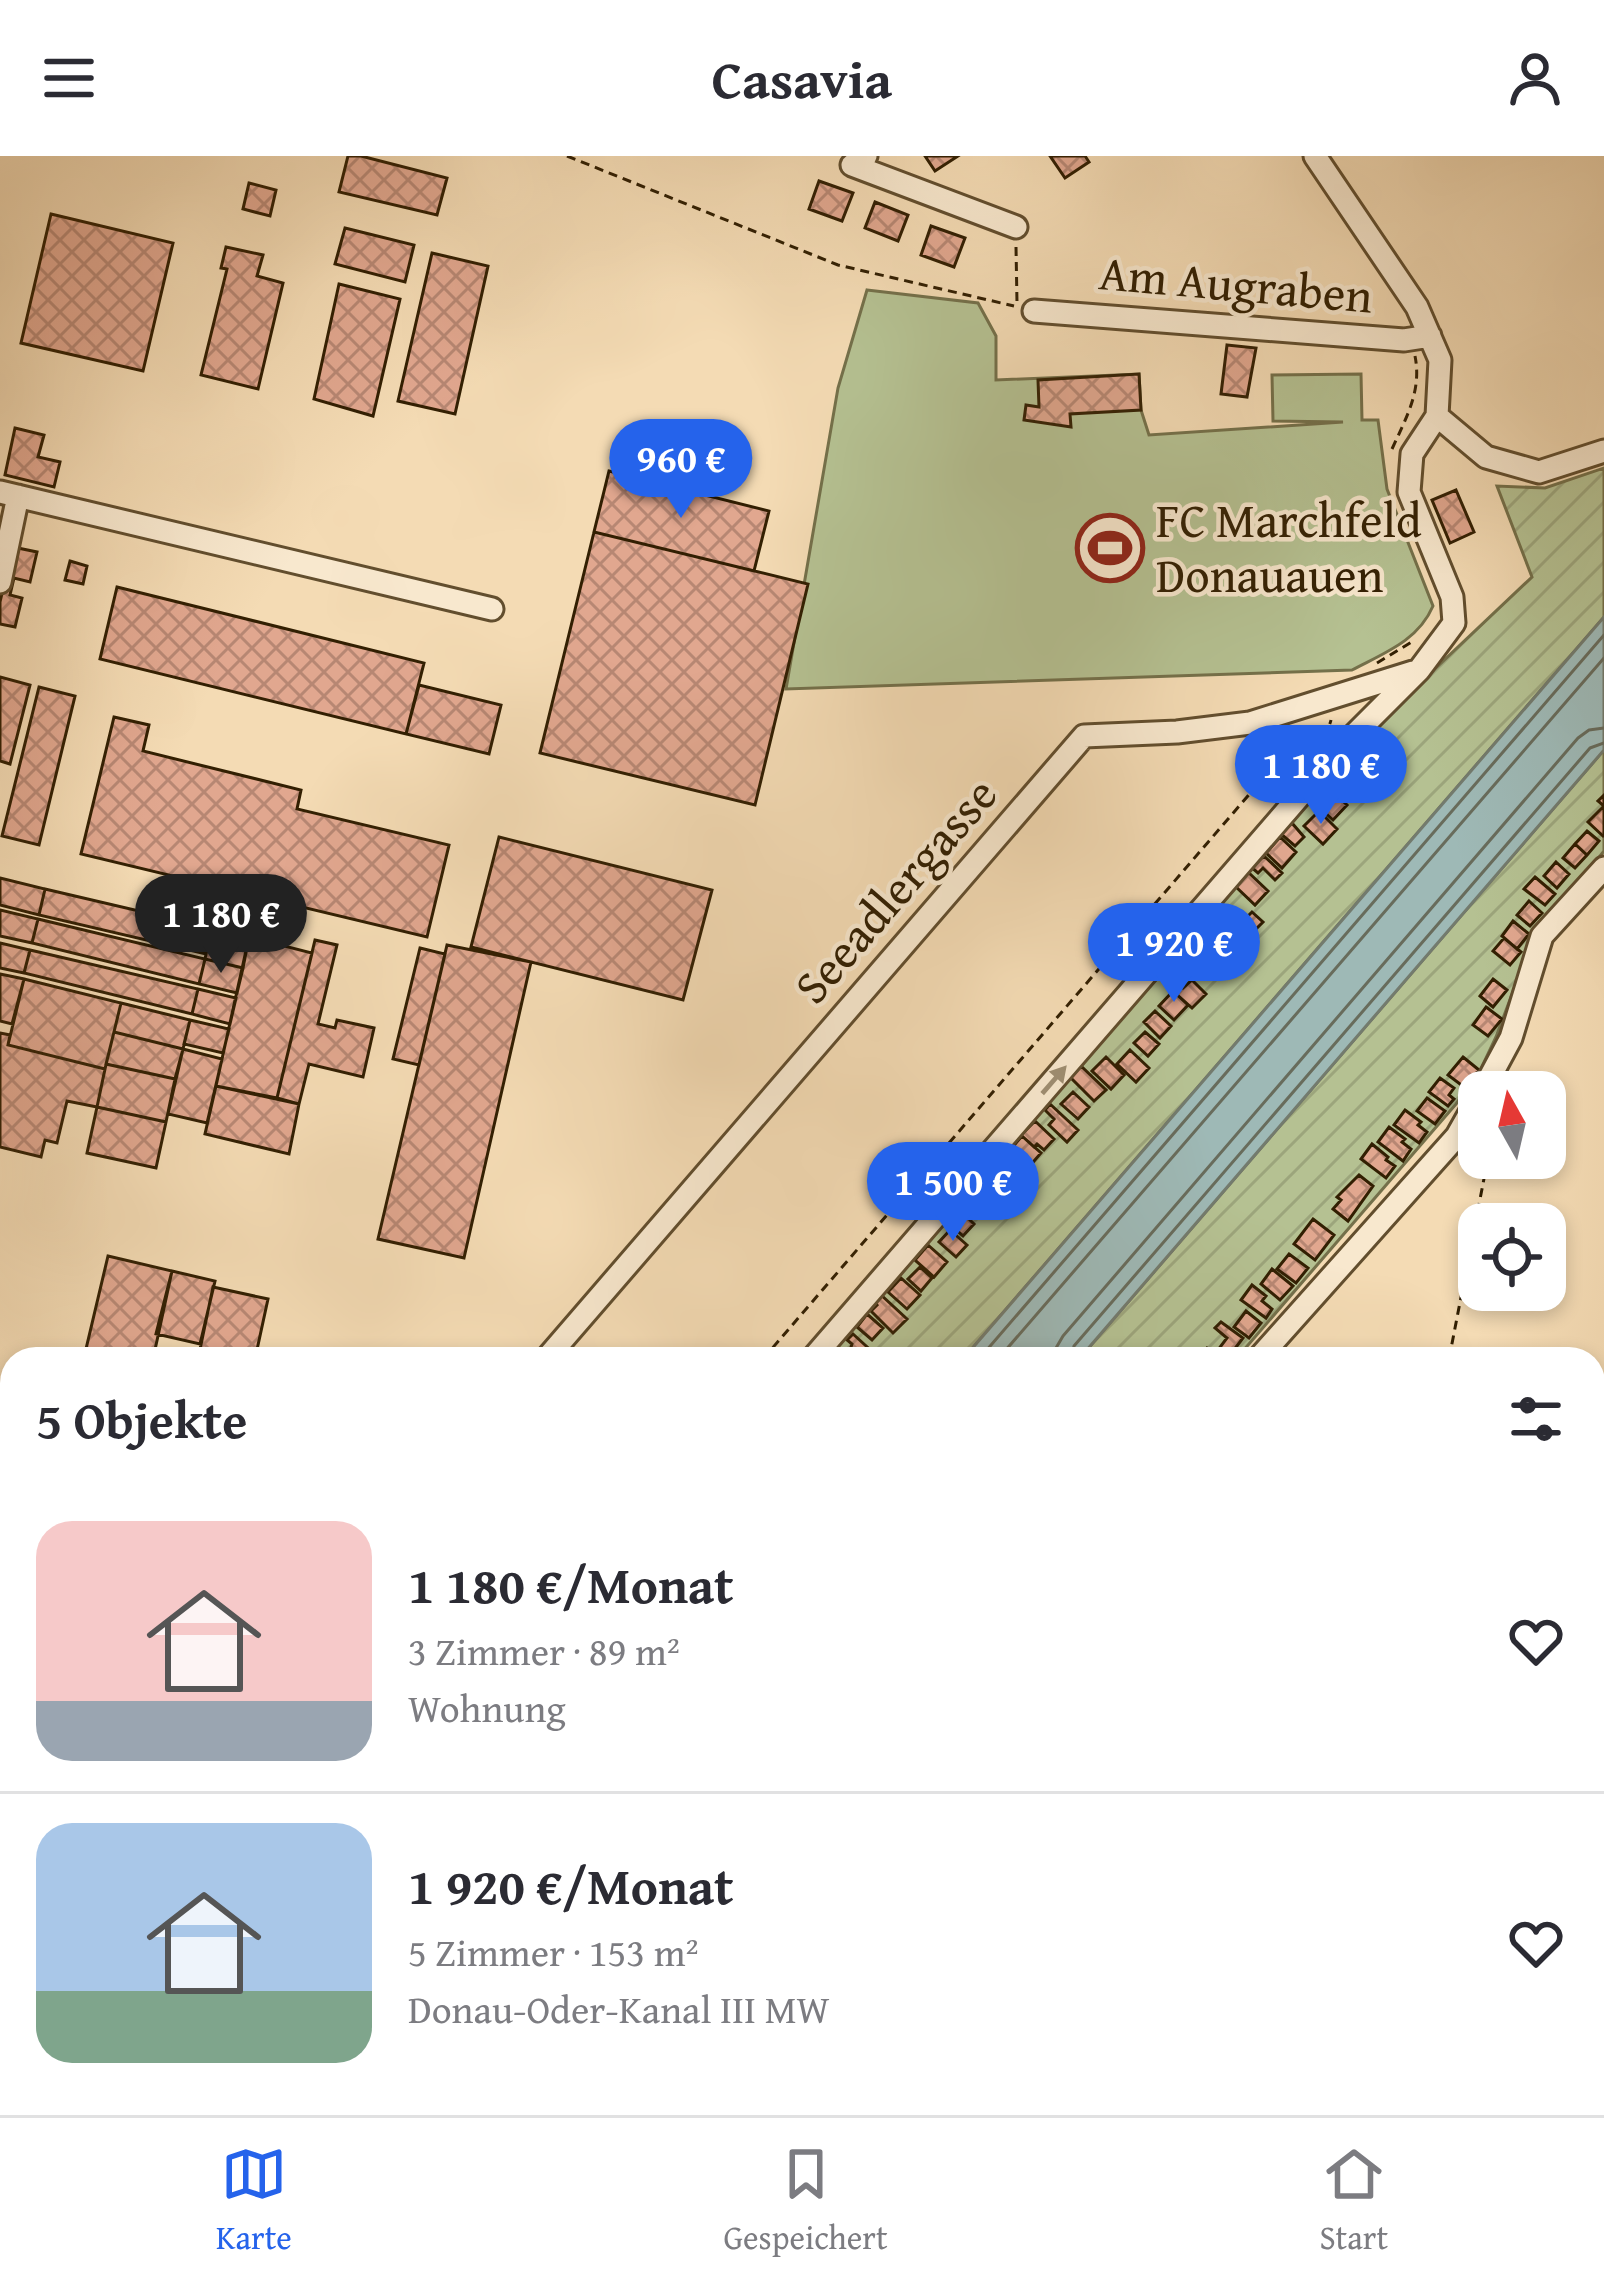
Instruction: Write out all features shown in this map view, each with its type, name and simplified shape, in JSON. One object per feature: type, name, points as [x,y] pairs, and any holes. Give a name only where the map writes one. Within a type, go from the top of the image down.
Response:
[{"type":"street","points":[[866,156],[852,165],[1016,227]]},
{"type":"street","points":[[822,1347],[1342,747],[1419,670],[1454,623],[1452,597],[1409,492],[1412,454],[1437,416],[1440,360],[1421,338],[1417,307],[1316,156]]},
{"type":"street","name":"Am Augraben","points":[[1034,310],[1421,338]]},
{"type":"street","points":[[1437,416],[1486,457],[1539,472],[1604,451]]},
{"type":"street","points":[[0,582],[9,494],[492,609]]},
{"type":"street","name":"Seeadlergasse","points":[[556,1347],[1084,736],[1250,723],[1419,670]]},
{"type":"street","points":[[1493,1071],[1511,1038],[1542,936],[1604,868]]},
{"type":"street","points":[[1269,1347],[1458,1134]]},
{"type":"path","points":[[567,156],[838,265],[1017,307],[1016,227]]},
{"type":"path","points":[[1392,448],[1415,395],[1421,338]]},
{"type":"path","points":[[1370,666],[1424,634]]},
{"type":"path","points":[[773,1347],[1290,747],[1324,734],[1330,726],[1330,700]]},
{"type":"path","points":[[1451,1347],[1484,1179]]},
{"type":"green space","name":"FC Marchfeld Donauauen","points":[[867,290],[978,303],[996,336],[996,380],[1139,374],[1141,410],[1149,435],[1343,422],[1273,421],[1272,375],[1361,374],[1362,420],[1378,420],[1387,489],[1433,606],[1427,618],[1399,645],[1352,670],[786,689],[838,388]]},
{"type":"green space","points":[[1604,468],[1604,617],[973,1347],[831,1347],[1345,754],[1532,577],[1497,486],[1545,488]]},
{"type":"green space","points":[[1604,750],[1604,851],[1532,941],[1480,1071],[1458,1071],[1456,1104],[1246,1347],[1089,1347]]},
{"type":"water","points":[[1604,617],[1604,750],[1089,1347],[973,1347]]},
{"type":"building","points":[[348,156],[447,178],[437,215],[339,192]]},
{"type":"building","points":[[925,156],[958,156],[935,171]]},
{"type":"building","points":[[1050,156],[1085,156],[1089,162],[1065,178]]},
{"type":"building","points":[[819,181],[853,193],[842,221],[809,209]]},
{"type":"building","points":[[249,183],[276,190],[270,216],[243,209]]},
{"type":"building","points":[[875,202],[908,215],[898,241],[865,228]]},
{"type":"building","points":[[51,214],[173,243],[143,371],[21,343]]},
{"type":"building","points":[[931,226],[965,238],[954,267],[921,255]]},
{"type":"building","points":[[345,228],[414,245],[405,282],[335,264]]},
{"type":"building","points":[[226,247],[263,255],[257,276],[283,283],[258,389],[201,375],[227,269],[221,268]]},
{"type":"building","points":[[432,253],[488,266],[455,414],[398,401]]},
{"type":"building","points":[[339,284],[400,299],[373,416],[314,399]]},
{"type":"building","points":[[1227,345],[1256,348],[1247,397],[1221,394]]},
{"type":"building","points":[[1139,374],[1141,410],[1070,414],[1071,427],[1024,420],[1026,405],[1039,407],[1038,380]]},
{"type":"building","points":[[15,428],[44,435],[38,457],[60,462],[54,487],[5,475]]},
{"type":"building","points":[[609,471],[769,511],[754,571],[594,532]]},
{"type":"building","points":[[1456,490],[1474,532],[1450,543],[1432,500]]},
{"type":"building","points":[[594,532],[808,584],[755,805],[540,753]]},
{"type":"building","points":[[13,547],[37,552],[30,582],[14,578],[10,595],[22,598],[15,627],[0,624],[0,602]]},
{"type":"building","points":[[70,561],[87,566],[83,584],[65,580]]},
{"type":"building","points":[[117,587],[424,663],[406,734],[100,659]]},
{"type":"building","points":[[0,677],[30,685],[10,764],[0,761]]},
{"type":"building","points":[[419,685],[501,705],[489,754],[406,734]]},
{"type":"building","points":[[39,687],[75,696],[39,845],[2,836]]},
{"type":"building","points":[[114,717],[149,725],[143,751],[301,790],[297,809],[449,845],[427,937],[81,854]]},
{"type":"building","points":[[1324,783],[1347,805],[1333,820],[1310,799]]},
{"type":"building","points":[[1604,806],[1604,835],[1603,836],[1588,822]]},
{"type":"building","points":[[1319,811],[1337,829],[1323,844],[1304,826]]},
{"type":"building","points":[[1292,823],[1304,837],[1295,846],[1281,834]]},
{"type":"building","points":[[1587,831],[1599,841],[1587,855],[1575,844]]},
{"type":"building","points":[[499,837],[712,890],[683,1000],[471,947]]},
{"type":"building","points":[[1280,837],[1296,852],[1282,868],[1266,853]]},
{"type":"building","points":[[1575,844],[1587,855],[1575,868],[1563,858]]},
{"type":"building","points":[[1264,856],[1282,873],[1275,880],[1263,868],[1258,873],[1251,867]]},
{"type":"building","points":[[1556,862],[1569,874],[1557,888],[1544,876]]},
{"type":"building","points":[[1248,872],[1268,891],[1255,905],[1235,886]]},
{"type":"building","points":[[1535,877],[1555,894],[1545,905],[1524,889]]},
{"type":"building","points":[[0,878],[45,889],[39,915],[0,905]]},
{"type":"building","points":[[45,889],[212,928],[206,954],[39,915]]},
{"type":"building","points":[[1529,901],[1542,913],[1530,926],[1517,915]]},
{"type":"building","points":[[0,910],[38,919],[32,943],[0,936]]},
{"type":"building","points":[[1252,912],[1263,922],[1251,934],[1237,920]]},
{"type":"building","points":[[38,919],[205,959],[199,984],[32,943]]},
{"type":"building","points":[[1229,921],[1251,941],[1240,953],[1218,933]]},
{"type":"building","points":[[1513,921],[1529,934],[1517,949],[1502,936]]},
{"type":"building","points":[[212,928],[249,937],[243,968],[205,959]]},
{"type":"building","points":[[1213,934],[1234,959],[1224,969],[1203,945]]},
{"type":"building","points":[[249,937],[312,953],[277,1098],[216,1086]]},
{"type":"building","points":[[1504,938],[1521,952],[1510,965],[1493,951]]},
{"type":"building","points":[[315,940],[337,945],[318,1024],[335,1028],[337,1020],[374,1028],[363,1077],[309,1064],[299,1104],[277,1098]]},
{"type":"building","points":[[0,943],[30,950],[24,973],[0,968]]},
{"type":"building","points":[[1188,943],[1205,959],[1192,972],[1175,957]]},
{"type":"building","points":[[447,945],[531,962],[464,1258],[378,1239]]},
{"type":"building","points":[[420,948],[445,954],[419,1065],[393,1059]]},
{"type":"building","points":[[30,950],[198,989],[192,1014],[24,973]]},
{"type":"building","points":[[205,959],[243,968],[237,993],[199,984]]},
{"type":"building","points":[[0,974],[24,979],[12,1024],[0,1021]]},
{"type":"building","points":[[24,979],[121,1003],[105,1069],[8,1045]]},
{"type":"building","points":[[1493,979],[1507,990],[1493,1007],[1480,996]]},
{"type":"building","points":[[1192,980],[1206,994],[1192,1008],[1173,991]]},
{"type":"building","points":[[198,989],[236,998],[230,1024],[192,1014]]},
{"type":"building","points":[[1173,991],[1188,1005],[1174,1020],[1159,1006]]},
{"type":"building","points":[[121,1003],[190,1020],[183,1049],[114,1032]]},
{"type":"building","points":[[1486,1007],[1502,1019],[1488,1036],[1473,1025]]},
{"type":"building","points":[[1155,1011],[1171,1026],[1160,1038],[1144,1022]]},
{"type":"building","points":[[190,1020],[229,1029],[223,1053],[184,1044]]},
{"type":"building","points":[[114,1032],[183,1049],[175,1079],[106,1064]]},
{"type":"building","points":[[1145,1032],[1159,1044],[1148,1056],[1134,1043]]},
{"type":"building","points":[[0,1033],[10,1035],[8,1045],[105,1069],[97,1107],[67,1101],[57,1143],[45,1140],[41,1157],[0,1147]]},
{"type":"building","points":[[183,1049],[222,1059],[207,1123],[168,1114]]},
{"type":"building","points":[[1130,1050],[1149,1068],[1136,1082],[1117,1064]]},
{"type":"building","points":[[1106,1057],[1124,1075],[1111,1089],[1092,1071]]},
{"type":"building","points":[[1463,1057],[1479,1070],[1458,1071],[1458,1082],[1448,1075]]},
{"type":"building","points":[[106,1064],[175,1079],[166,1122],[97,1107]]},
{"type":"building","points":[[1081,1066],[1106,1090],[1094,1101],[1070,1077]]},
{"type":"building","points":[[1440,1078],[1454,1088],[1448,1106],[1429,1092]]},
{"type":"building","points":[[216,1086],[299,1104],[289,1154],[205,1134]]},
{"type":"building","points":[[1073,1092],[1089,1107],[1078,1119],[1061,1104]]},
{"type":"building","points":[[1427,1098],[1445,1111],[1435,1124],[1417,1111]]},
{"type":"building","points":[[1050,1104],[1078,1130],[1067,1142],[1049,1125],[1054,1119],[1045,1110]]},
{"type":"building","points":[[97,1107],[166,1122],[156,1168],[87,1153]]},
{"type":"building","points":[[1405,1110],[1427,1132],[1419,1143],[1394,1125]]},
{"type":"building","points":[[1035,1121],[1054,1139],[1044,1150],[1021,1135]]},
{"type":"building","points":[[1389,1127],[1411,1149],[1403,1161],[1378,1142]]},
{"type":"building","points":[[1022,1136],[1041,1153],[1028,1168],[1009,1151]]},
{"type":"building","points":[[1372,1144],[1395,1166],[1386,1178],[1361,1159]]},
{"type":"building","points":[[1004,1155],[1024,1174],[1012,1187],[996,1172]]},
{"type":"building","points":[[1359,1175],[1373,1186],[1348,1221],[1333,1209],[1341,1200],[1337,1197]]},
{"type":"building","points":[[1002,1185],[1017,1200],[1007,1211],[992,1196]]},
{"type":"building","points":[[976,1191],[992,1207],[982,1217],[966,1202]]},
{"type":"building","points":[[959,1209],[974,1224],[963,1236],[947,1222]]},
{"type":"building","points":[[1313,1219],[1334,1235],[1315,1260],[1294,1244]]},
{"type":"building","points":[[950,1230],[967,1245],[956,1257],[939,1242]]},
{"type":"building","points":[[928,1245],[947,1262],[934,1277],[915,1260]]},
{"type":"building","points":[[1289,1254],[1308,1268],[1296,1283],[1277,1269]]},
{"type":"building","points":[[108,1256],[172,1271],[156,1347],[86,1347]]},
{"type":"building","points":[[920,1267],[932,1278],[921,1291],[908,1279]]},
{"type":"building","points":[[1272,1269],[1293,1286],[1280,1300],[1261,1284]]},
{"type":"building","points":[[172,1271],[215,1281],[200,1344],[156,1334]]},
{"type":"building","points":[[901,1278],[920,1295],[907,1309],[888,1292]]},
{"type":"building","points":[[1252,1285],[1266,1296],[1262,1301],[1272,1309],[1266,1318],[1241,1300]]},
{"type":"building","points":[[213,1287],[268,1299],[258,1347],[200,1347]]},
{"type":"building","points":[[880,1294],[907,1319],[893,1333],[871,1311]]},
{"type":"building","points":[[1246,1311],[1261,1323],[1249,1338],[1234,1327]]},
{"type":"building","points":[[867,1314],[883,1328],[872,1340],[857,1327]]},
{"type":"building","points":[[1221,1322],[1243,1338],[1236,1347],[1220,1347],[1227,1338],[1215,1328]]},
{"type":"building","points":[[853,1334],[867,1347],[851,1347],[847,1340]]},
{"type":"place","name":"FC Marchfeld Donauauen","points":[[1110,548]]}]
